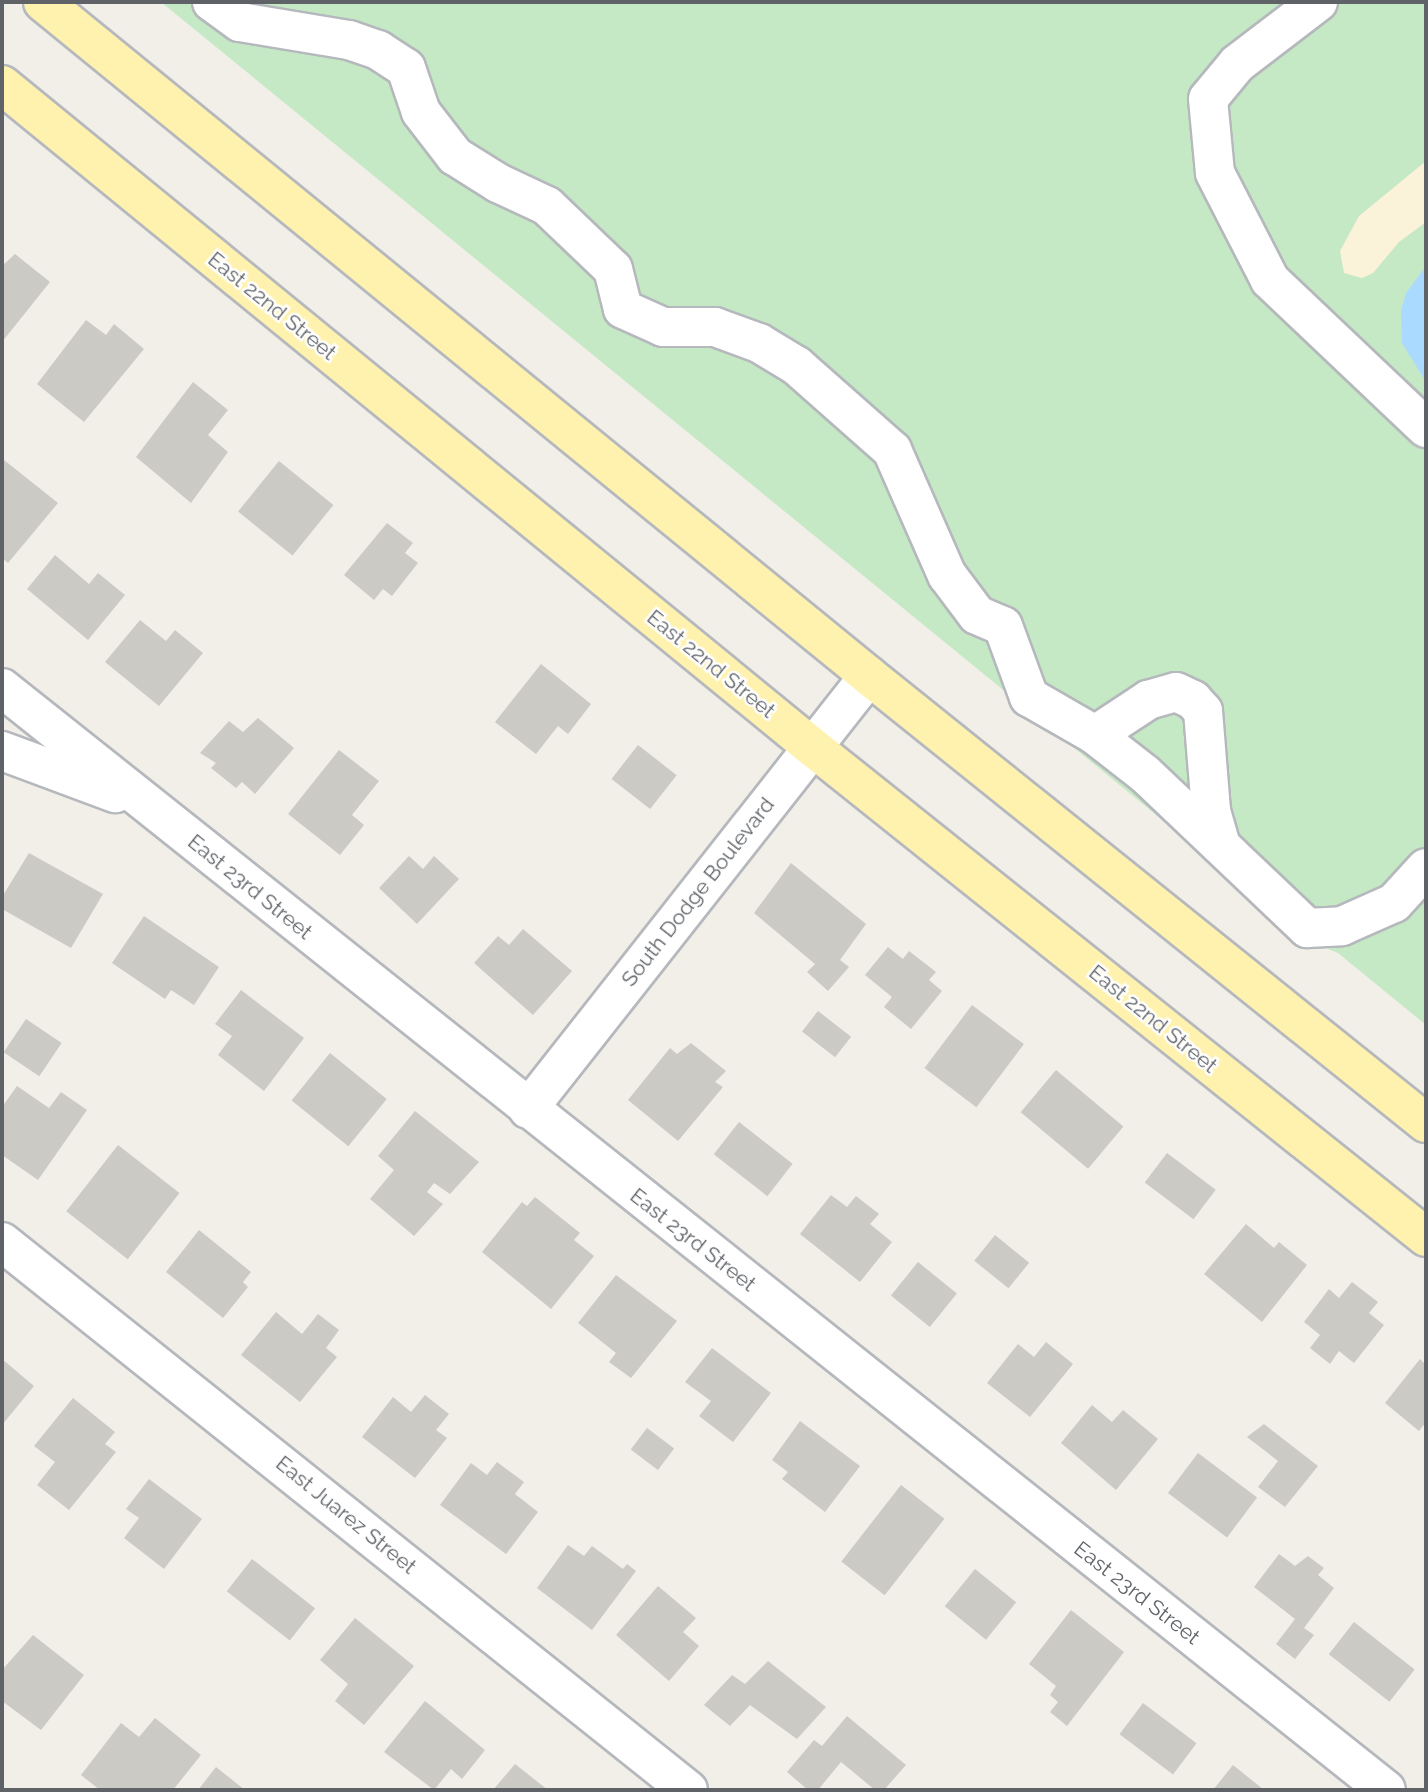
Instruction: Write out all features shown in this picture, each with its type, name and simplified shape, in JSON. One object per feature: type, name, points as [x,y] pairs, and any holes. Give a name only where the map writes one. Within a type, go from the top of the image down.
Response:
[{"type":"main road","points":[[43,2],[869,676],[1426,1123]]},
{"type":"main road","name":"East 22nd Street","points":[[2,85],[811,746],[1426,1237]]},
{"type":"street","points":[[212,2],[240,22],[349,40],[378,50],[406,68],[422,112],[455,156],[498,184],[547,206],[613,269],[623,309],[663,327],[715,327],[759,343],[797,366],[892,450],[947,576],[978,615],[1003,626],[1029,697],[1095,734],[1145,774],[1307,928],[1342,926],[1394,903],[1426,868]]},
{"type":"street","points":[[1318,2],[1237,64],[1208,99],[1215,173],[1270,280],[1426,428]]},
{"type":"street","name":"South Dodge Boulevard","points":[[528,1109],[811,746],[869,676]]},
{"type":"street","name":"East 23rd Street","points":[[2,688],[1386,1790]]},
{"type":"street","points":[[1095,734],[1147,700],[1176,692],[1193,700],[1203,711],[1211,811],[1222,846]]},
{"type":"street","points":[[2,751],[146,804]]},
{"type":"street","name":"East Juarez Street","points":[[2,1242],[688,1790]]},
{"type":"green space","points":[[161,2],[1426,2],[1426,1025],[1338,953],[1313,943]]},
{"type":"sand","points":[[1426,161],[1426,222],[1399,242],[1373,273],[1362,278],[1344,273],[1340,251],[1359,216]]},
{"type":"water","points":[[1426,266],[1426,382],[1402,343],[1401,310],[1406,293]]},
{"type":"building","points":[[15,254],[50,282],[2,342],[2,266]]},
{"type":"building","points":[[86,320],[106,335],[114,324],[144,349],[84,422],[37,384]]},
{"type":"building","points":[[193,382],[228,410],[208,435],[228,452],[191,503],[136,457]]},
{"type":"building","points":[[4,460],[58,503],[8,563],[2,558]]},
{"type":"building","points":[[279,461],[333,505],[292,556],[238,512]]},
{"type":"building","points":[[387,523],[413,543],[405,553],[418,563],[392,596],[383,589],[374,600],[344,575]]},
{"type":"building","points":[[55,555],[89,584],[98,573],[125,595],[88,640],[27,589]]},
{"type":"building","points":[[140,620],[166,641],[175,630],[203,653],[159,706],[105,662]]},
{"type":"building","points":[[541,664],[591,704],[568,734],[558,726],[536,754],[495,722]]},
{"type":"building","points":[[258,718],[294,748],[255,794],[242,782],[236,788],[211,768],[216,763],[200,753],[229,721],[243,732]]},
{"type":"building","points":[[638,745],[677,775],[650,809],[612,779]]},
{"type":"building","points":[[339,750],[379,781],[352,815],[364,825],[340,855],[288,814]]},
{"type":"building","points":[[29,853],[103,894],[71,948],[2,909],[2,897]]},
{"type":"building","points":[[409,856],[423,869],[434,856],[459,879],[417,924],[379,888]]},
{"type":"building","points":[[791,863],[866,924],[840,960],[849,967],[828,991],[807,972],[815,964],[754,913]]},
{"type":"building","points":[[144,916],[219,967],[194,1005],[171,990],[165,999],[112,963]]},
{"type":"building","points":[[523,929],[572,971],[533,1015],[474,963],[498,936],[509,945]]},
{"type":"building","points":[[888,947],[903,959],[909,951],[936,972],[929,980],[942,991],[911,1029],[884,1007],[892,997],[865,975]]},
{"type":"building","points":[[241,990],[304,1038],[264,1091],[218,1055],[232,1036],[215,1024]]},
{"type":"building","points":[[972,1005],[1024,1044],[976,1107],[924,1068]]},
{"type":"building","points":[[818,1011],[851,1037],[835,1057],[802,1031]]},
{"type":"building","points":[[26,1019],[62,1043],[39,1076],[4,1052]]},
{"type":"building","points":[[691,1043],[726,1071],[715,1082],[723,1087],[678,1141],[628,1100],[670,1048],[677,1054]]},
{"type":"building","points":[[330,1053],[387,1099],[348,1146],[292,1100]]},
{"type":"building","points":[[1056,1070],[1123,1127],[1088,1169],[1021,1112]]},
{"type":"building","points":[[17,1086],[49,1108],[61,1092],[87,1110],[38,1180],[2,1155],[2,1107]]},
{"type":"building","points":[[415,1111],[479,1162],[450,1194],[434,1183],[427,1192],[443,1204],[414,1236],[370,1199],[394,1170],[378,1156]]},
{"type":"building","points":[[739,1122],[793,1164],[767,1196],[714,1154]]},
{"type":"building","points":[[118,1145],[179,1193],[128,1259],[66,1211]]},
{"type":"building","points":[[1167,1153],[1216,1190],[1193,1219],[1145,1183]]},
{"type":"building","points":[[831,1195],[847,1207],[856,1196],[879,1214],[870,1224],[892,1242],[860,1282],[800,1234]]},
{"type":"building","points":[[535,1197],[580,1233],[574,1240],[594,1256],[551,1309],[482,1252],[522,1202],[527,1206]]},
{"type":"building","points":[[1246,1224],[1274,1248],[1279,1242],[1307,1265],[1262,1322],[1204,1274]]},
{"type":"building","points":[[199,1230],[251,1272],[243,1282],[248,1287],[223,1318],[166,1272]]},
{"type":"building","points":[[995,1235],[1029,1263],[1008,1288],[974,1261]]},
{"type":"building","points":[[918,1262],[957,1293],[930,1327],[891,1295]]},
{"type":"building","points":[[616,1275],[677,1321],[631,1378],[609,1362],[616,1353],[578,1323]]},
{"type":"building","points":[[1352,1282],[1378,1302],[1369,1313],[1384,1325],[1354,1363],[1339,1351],[1330,1364],[1310,1348],[1320,1335],[1304,1322],[1329,1289],[1339,1298]]},
{"type":"building","points":[[276,1312],[302,1334],[318,1314],[339,1330],[326,1348],[337,1357],[300,1402],[241,1355]]},
{"type":"building","points":[[1046,1342],[1073,1364],[1030,1417],[987,1383],[1018,1344],[1034,1357]]},
{"type":"building","points":[[712,1348],[771,1393],[733,1442],[699,1416],[711,1401],[685,1382]]},
{"type":"building","points":[[2,1359],[34,1386],[2,1425]]},
{"type":"building","points":[[1420,1359],[1426,1365],[1426,1422],[1419,1431],[1385,1403]]},
{"type":"building","points":[[425,1395],[449,1414],[436,1430],[447,1438],[415,1478],[362,1437],[393,1397],[411,1412]]},
{"type":"building","points":[[73,1398],[115,1432],[105,1444],[116,1452],[69,1510],[37,1485],[55,1462],[34,1446]]},
{"type":"building","points":[[1092,1405],[1112,1422],[1123,1410],[1158,1439],[1116,1490],[1061,1443]]},
{"type":"building","points":[[800,1421],[860,1466],[825,1512],[782,1479],[788,1472],[772,1460]]},
{"type":"building","points":[[1264,1424],[1318,1466],[1285,1507],[1258,1487],[1278,1461],[1247,1437]]},
{"type":"building","points":[[647,1428],[674,1448],[658,1470],[631,1450]]},
{"type":"building","points":[[1198,1453],[1257,1498],[1227,1537],[1168,1493]]},
{"type":"building","points":[[497,1462],[524,1482],[515,1494],[538,1512],[506,1554],[440,1505],[471,1463],[487,1475]]},
{"type":"building","points":[[149,1479],[202,1519],[164,1569],[124,1538],[139,1518],[126,1509]]},
{"type":"building","points":[[901,1485],[944,1519],[885,1595],[841,1561]]},
{"type":"building","points":[[568,1545],[584,1556],[592,1546],[623,1569],[627,1564],[636,1571],[592,1630],[537,1588]]},
{"type":"building","points":[[1279,1554],[1295,1566],[1308,1556],[1324,1568],[1318,1575],[1334,1588],[1304,1628],[1314,1635],[1295,1659],[1276,1644],[1295,1619],[1254,1587]]},
{"type":"building","points":[[252,1559],[315,1608],[290,1641],[227,1591]]},
{"type":"building","points":[[975,1569],[1016,1602],[986,1640],[945,1606]]},
{"type":"building","points":[[658,1586],[696,1618],[683,1632],[699,1646],[669,1681],[616,1635]]},
{"type":"building","points":[[1071,1610],[1124,1652],[1067,1726],[1050,1712],[1058,1702],[1050,1695],[1056,1686],[1029,1664]]},
{"type":"building","points":[[355,1618],[414,1666],[364,1725],[335,1701],[348,1684],[320,1660]]},
{"type":"building","points":[[1354,1622],[1415,1669],[1389,1702],[1329,1654]]},
{"type":"building","points":[[33,1635],[84,1675],[41,1730],[2,1701],[2,1670]]},
{"type":"building","points":[[768,1661],[826,1707],[797,1739],[750,1705],[730,1726],[704,1705],[732,1675],[745,1684]]},
{"type":"building","points":[[425,1701],[485,1750],[462,1779],[451,1769],[434,1790],[384,1752]]},
{"type":"building","points":[[1143,1703],[1197,1743],[1173,1774],[1120,1734]]},
{"type":"building","points":[[847,1716],[906,1765],[884,1790],[875,1790],[841,1762],[818,1790],[808,1790],[787,1772],[814,1740],[822,1746]]},
{"type":"building","points":[[155,1718],[201,1755],[173,1790],[100,1790],[81,1775],[121,1723],[139,1737]]},
{"type":"building","points":[[515,1764],[548,1790],[493,1790]]},
{"type":"building","points":[[1233,1765],[1264,1790],[1213,1790]]},
{"type":"building","points":[[216,1767],[245,1790],[198,1790]]}]
